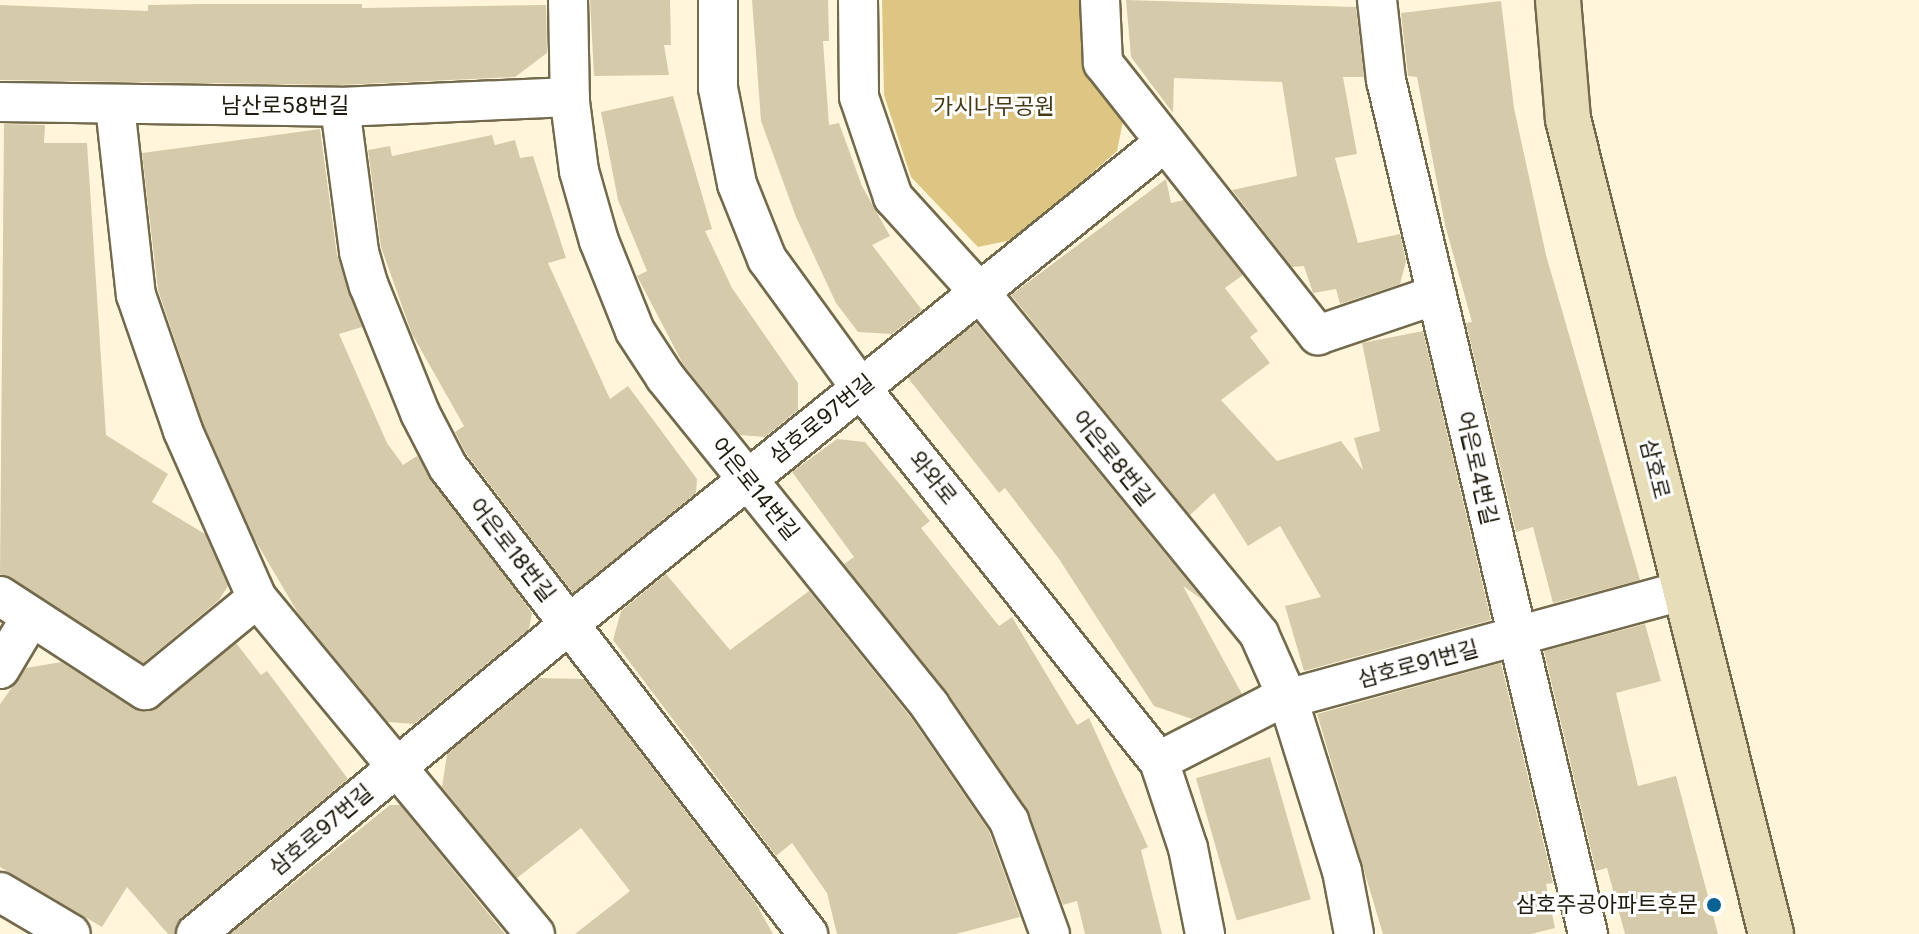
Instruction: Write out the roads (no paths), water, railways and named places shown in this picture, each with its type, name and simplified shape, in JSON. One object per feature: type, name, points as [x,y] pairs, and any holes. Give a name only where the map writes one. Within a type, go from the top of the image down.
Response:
[{"type":"main road","name":"삼호로","points":[[1558,0],[1568,119],[1771,934]]},
{"type":"street","name":"어은로14번길","points":[[568,0],[570,97],[579,171],[595,227],[635,331],[747,480],[930,706],[1009,821],[1050,934]]},
{"type":"street","name":"와와로","points":[[718,0],[718,88],[737,184],[767,259],[860,387],[1159,761],[1188,848],[1205,934]]},
{"type":"street","name":"어은로8번길","points":[[858,0],[859,97],[893,197],[981,294],[1259,634],[1288,699],[1342,871],[1354,934]]},
{"type":"street","points":[[1100,0],[1103,63],[1318,335],[1436,295]]},
{"type":"street","name":"어은로4번길","points":[[1377,0],[1386,80],[1588,934]]},
{"type":"street","name":"남산로58번길","points":[[0,102],[340,107],[570,97]]},
{"type":"street","points":[[115,106],[136,295],[183,431],[257,598],[535,934]]},
{"type":"street","name":"어은로18번길","points":[[340,107],[359,252],[420,413],[448,467],[808,934]]},
{"type":"street","name":"삼호로97번길","points":[[196,934],[569,624],[1164,143]]},
{"type":"street","name":"삼호로91번길","points":[[1159,761],[1288,699],[1685,590]]},
{"type":"street","points":[[0,596],[145,690],[257,598]]},
{"type":"street","points":[[0,669],[31,617]]},
{"type":"street","points":[[0,892],[71,934]]},
{"type":"place","name":"삼호주공아파트후문","points":[[1714,905]]},
{"type":"park label","name":"가시나무공원","points":[[994,107]]}]
